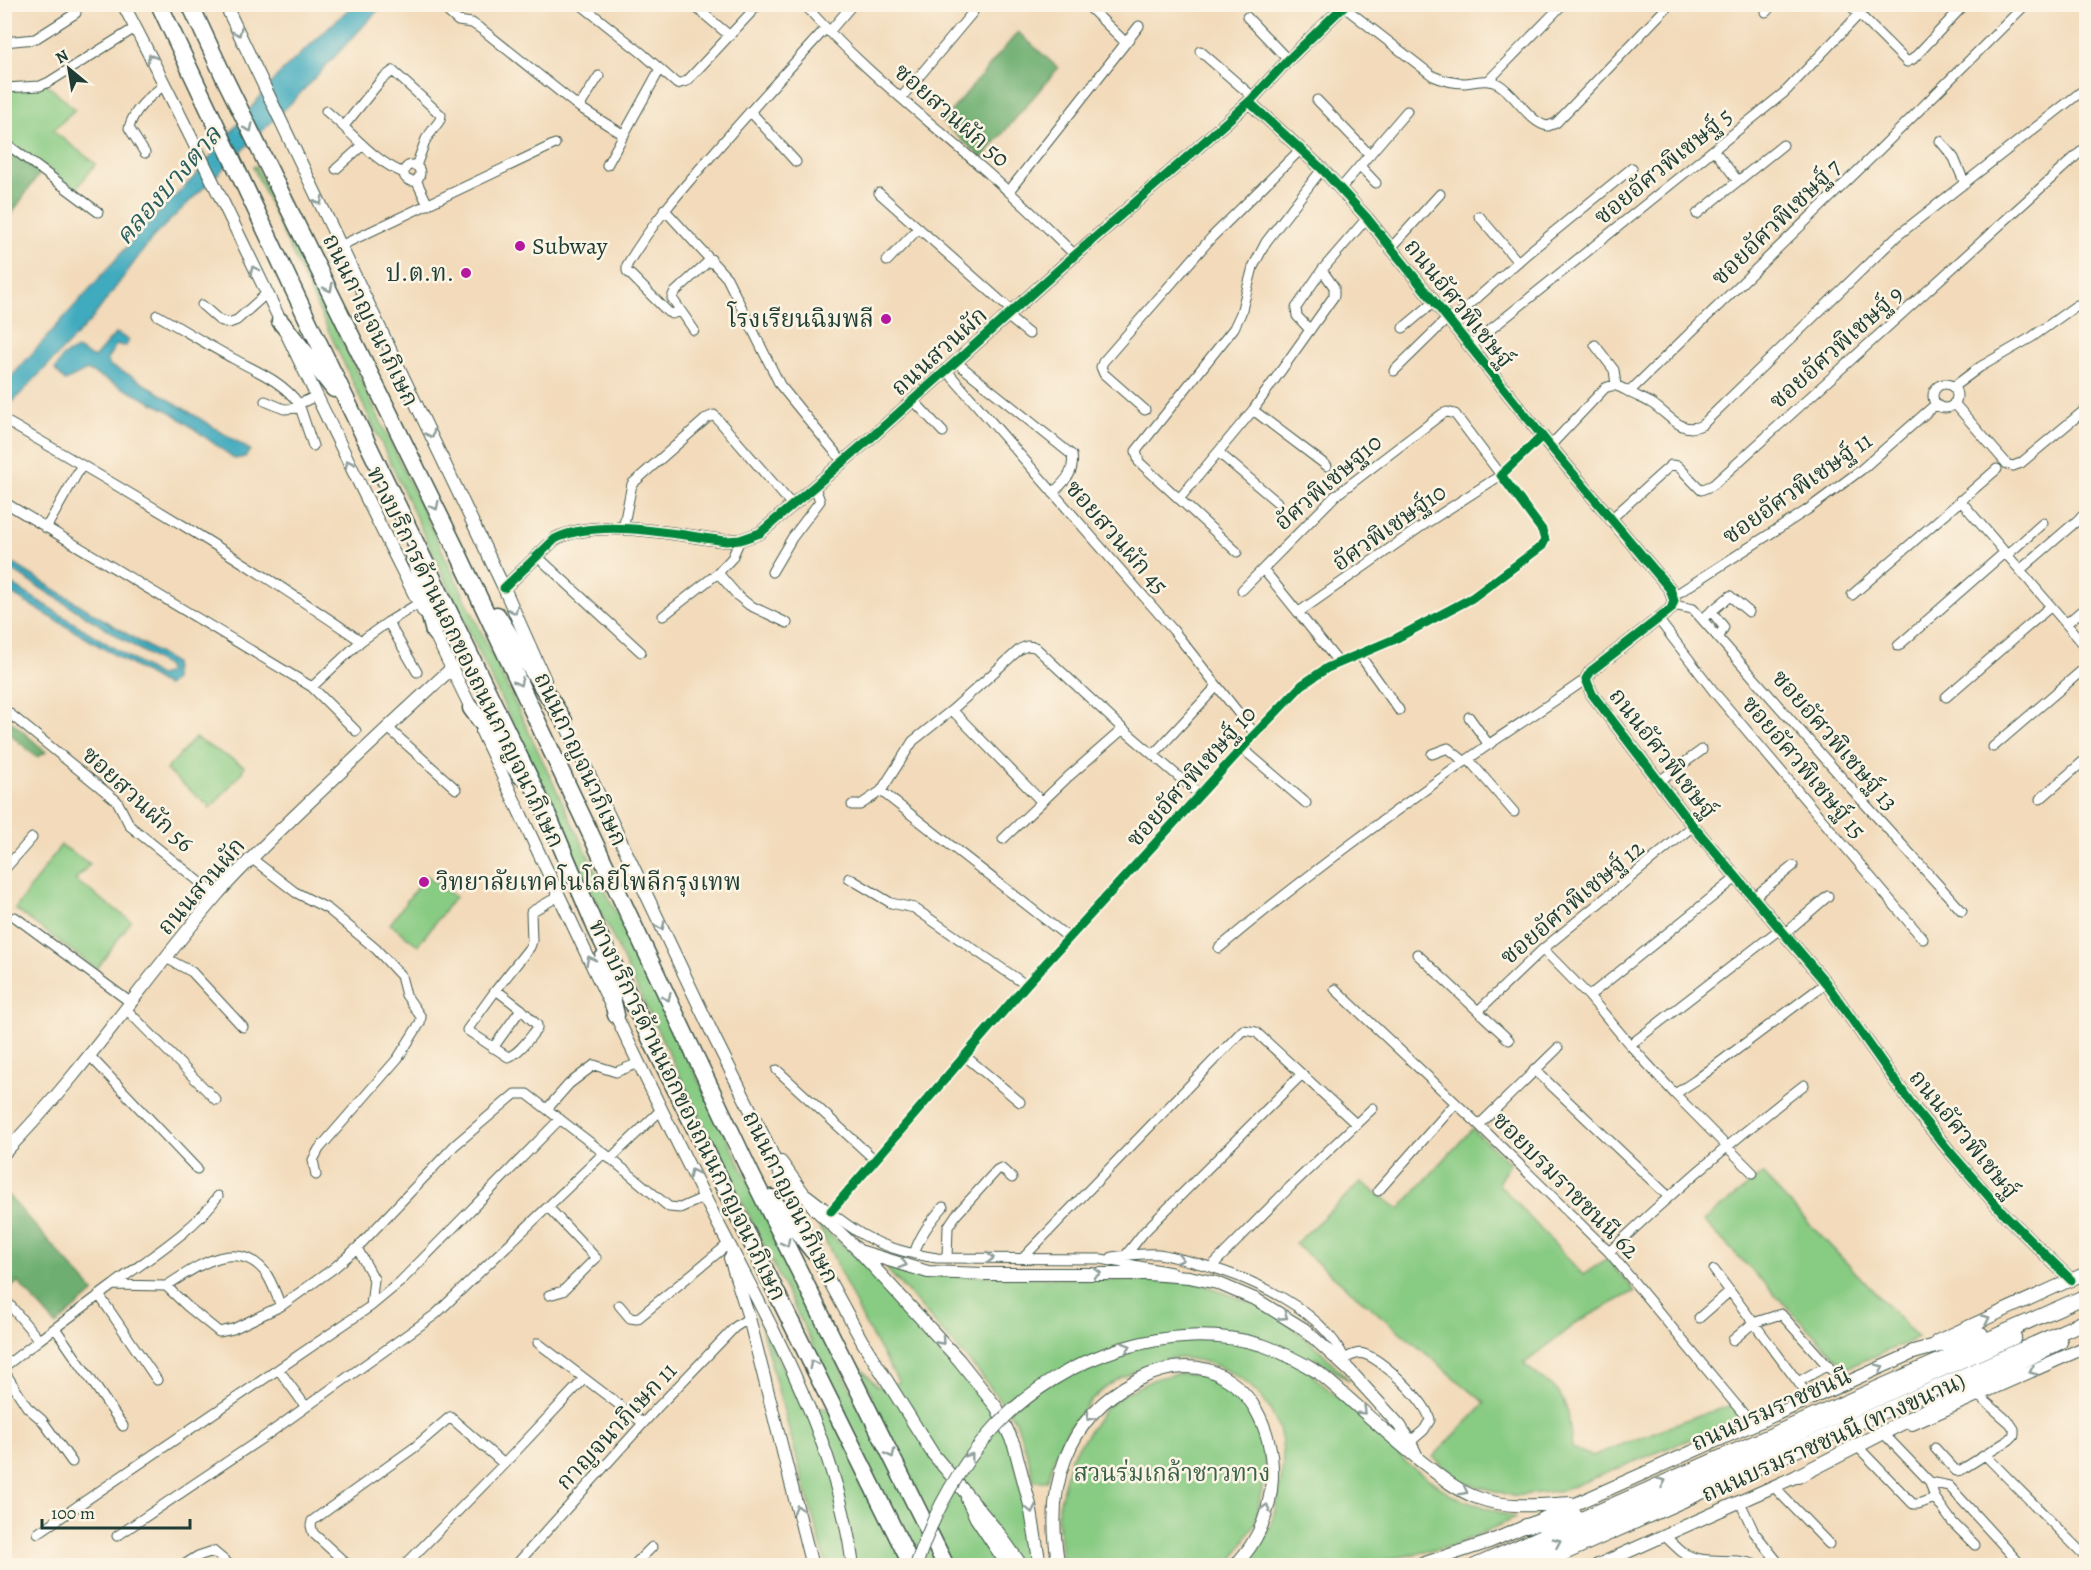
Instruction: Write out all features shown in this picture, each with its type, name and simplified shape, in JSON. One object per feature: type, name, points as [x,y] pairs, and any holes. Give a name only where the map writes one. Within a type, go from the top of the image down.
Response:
[{"type":"highway","points":[[159,4],[209,114],[546,811],[597,931],[914,1566]]},
{"type":"highway","name":"ถนนกาญจนาภิเษก","points":[[190,4],[458,553],[750,1172],[946,1566]]},
{"type":"highway","points":[[280,321],[353,414]]},
{"type":"highway","points":[[404,518],[434,632]]},
{"type":"highway","points":[[458,553],[564,721]]},
{"type":"highway","points":[[471,708],[546,811]]},
{"type":"highway","points":[[597,931],[616,1015]]},
{"type":"highway","points":[[750,1172],[813,1251]]},
{"type":"main road","name":"ทางบริการด้านนอกของถนนกาญจนาภิเษก","points":[[123,4],[188,129],[266,294],[452,668],[639,1063],[793,1371],[831,1467],[850,1542],[853,1566]]},
{"type":"main road","points":[[225,4],[504,588],[564,721],[715,1039],[769,1146],[813,1251],[861,1341],[914,1426],[933,1454],[998,1532],[1022,1566]]},
{"type":"main road","name":"ถนนสวนผัก","points":[[504,588],[538,557],[547,545],[565,534],[588,529],[623,530],[726,541],[740,540],[760,533],[815,487],[1251,99],[1345,6]]},
{"type":"main road","name":"ถนนอัศวพิเชษฐ์","points":[[1251,99],[1368,218],[1390,249],[1611,519],[1673,600],[1658,619],[1591,671],[1586,679],[1592,694],[1693,826],[1826,983],[1915,1109],[1950,1152],[2006,1216],[2071,1280]]},
{"type":"main road","name":"ถนนสวนผัก","points":[[4,1153],[32,1125],[89,1056],[216,895],[251,858],[387,727],[452,668]]},
{"type":"main road","points":[[769,1146],[828,1223],[859,1251],[959,1360],[997,1408],[1014,1445],[1028,1497],[1040,1566]]},
{"type":"main road","points":[[719,1225],[749,1318],[812,1566]]},
{"type":"main road","points":[[859,1251],[928,1272],[1148,1274],[1189,1277],[1238,1291],[1281,1313],[1304,1329],[1350,1371],[1382,1405],[1410,1442],[1417,1457]]},
{"type":"main road","name":"ถนนบรมราชชนนี (ทางขนาน)","points":[[1416,1566],[1489,1542],[1526,1526],[2086,1273]]},
{"type":"main road","name":"ถนนบรมราชชนนี","points":[[1474,1566],[2086,1296]]},
{"type":"main road","points":[[1503,1566],[2086,1304]]},
{"type":"main road","points":[[1914,1352],[2027,1321]]},
{"type":"main road","points":[[1535,1566],[2086,1321]]},
{"type":"main road","points":[[1548,1566],[2086,1326]]},
{"type":"main road","points":[[914,1566],[946,1495],[964,1465],[999,1422],[1024,1400],[1079,1365],[1110,1352],[1141,1343],[1179,1338],[1216,1337],[1262,1345],[1290,1357],[1319,1373],[1445,1481],[1478,1498],[1520,1506],[1577,1502]]},
{"type":"main road","points":[[1798,1476],[2060,1342],[2062,1337]]},
{"type":"main road","name":"ถนนบรมราชชนนี (ทางขนาน)","points":[[1596,1566],[2086,1347]]},
{"type":"main road","points":[[1059,1566],[1054,1531],[1056,1490],[1061,1467],[1070,1445],[1089,1417],[1123,1387],[1146,1375],[1179,1367],[1207,1370],[1238,1387],[1250,1400],[1268,1437],[1272,1454],[1271,1491],[1264,1517],[1252,1544],[1237,1563]]},
{"type":"main road","points":[[963,1490],[976,1518],[1008,1566]]},
{"type":"main road","points":[[1526,1526],[1580,1513],[1628,1497]]},
{"type":"street","points":[[439,4],[459,21],[472,23],[484,31],[579,106],[624,135]]},
{"type":"street","points":[[580,4],[677,84],[682,83],[759,4]]},
{"type":"street","points":[[692,4],[730,36]]},
{"type":"street","name":"ซอยสวนผัก 50","points":[[804,4],[827,31],[1009,191],[1075,255]]},
{"type":"street","points":[[679,311],[672,314],[668,312],[627,269],[627,265],[664,209],[750,111],[852,4]]},
{"type":"street","points":[[901,98],[973,12],[974,4]]},
{"type":"street","points":[[1086,4],[1125,42]]},
{"type":"street","points":[[1489,80],[1563,4]]},
{"type":"street","points":[[1345,6],[1433,76],[1457,83],[1489,80],[1508,92],[1539,124],[1544,126],[1552,125],[1670,4]]},
{"type":"street","points":[[1766,12],[1773,4]]},
{"type":"street","points":[[1849,4],[1907,62],[1913,59],[1965,4]]},
{"type":"street","name":"ซอยอัศวพิเชษฐ์ 5","points":[[1470,346],[1785,92],[1869,4]]},
{"type":"street","name":"ซอยอัศวพิเชษฐ์ 7","points":[[1629,392],[1864,165],[2026,4]]},
{"type":"street","points":[[4,42],[35,39],[76,13]]},
{"type":"street","points":[[1247,17],[1288,60]]},
{"type":"street","points":[[1009,191],[1139,26]]},
{"type":"street","points":[[4,88],[40,86],[50,82],[135,28]]},
{"type":"street","points":[[1200,51],[1251,99]]},
{"type":"street","points":[[607,165],[660,69]]},
{"type":"street","points":[[344,126],[382,79],[393,71],[441,115],[440,120],[426,139],[416,166]]},
{"type":"street","points":[[579,106],[599,76]]},
{"type":"street","points":[[145,153],[129,128],[140,107],[165,84]]},
{"type":"street","points":[[1501,475],[1546,441],[1611,385],[1616,385],[1651,403],[1683,427],[1697,428],[1702,425],[1897,236],[2086,88]]},
{"type":"street","points":[[1317,100],[1370,155]]},
{"type":"street","points":[[326,111],[392,169],[404,173],[408,181],[416,180],[421,173],[416,166]]},
{"type":"street","points":[[750,111],[796,162]]},
{"type":"street","points":[[1340,189],[1407,111]]},
{"type":"street","points":[[1940,141],[1954,158],[1965,184]]},
{"type":"street","points":[[4,142],[98,212]]},
{"type":"street","points":[[340,246],[555,144]]},
{"type":"street","points":[[336,169],[363,145]]},
{"type":"street","points":[[1697,214],[1784,145]]},
{"type":"street","name":"ซอยอัศวพิเชษฐ์ 9","points":[[1611,519],[1671,465],[1678,466],[1701,490],[1713,485],[2086,147]]},
{"type":"street","points":[[1145,410],[1104,374],[1101,367],[1103,362],[1212,237],[1301,149]]},
{"type":"street","points":[[1714,150],[1738,181]]},
{"type":"street","points":[[404,173],[408,166],[416,166]]},
{"type":"street","points":[[1360,166],[1376,183]]},
{"type":"street","points":[[1394,371],[1448,320],[1632,168]]},
{"type":"street","points":[[1237,552],[1139,462],[1136,451],[1234,328],[1241,313],[1253,267],[1266,242],[1322,169]]},
{"type":"street","points":[[416,180],[428,206]]},
{"type":"street","points":[[879,193],[919,228],[1029,334]]},
{"type":"street","points":[[1390,249],[1440,194]]},
{"type":"street","points":[[664,209],[732,285],[780,384],[843,462]]},
{"type":"street","points":[[1479,216],[1518,262]]},
{"type":"street","points":[[1310,330],[1297,316],[1296,308],[1322,270],[1368,218]]},
{"type":"street","points":[[887,261],[919,228]]},
{"type":"street","points":[[694,330],[672,301],[674,293],[711,259]]},
{"type":"street","points":[[1179,499],[1253,410],[1335,292],[1332,283],[1322,270]]},
{"type":"street","points":[[202,305],[219,320],[229,323],[237,320],[266,294]]},
{"type":"street","points":[[1403,328],[1434,302]]},
{"type":"street","points":[[1953,387],[1980,367],[2032,337],[2077,304]]},
{"type":"street","points":[[156,315],[273,379],[292,395],[299,406],[313,446]]},
{"type":"street","points":[[1595,345],[1614,370],[1616,385]]},
{"type":"street","points":[[956,362],[1072,455],[1073,464],[1070,476],[1053,493]]},
{"type":"street","name":"ซอยสวนผัก 45","points":[[946,370],[1173,630],[1255,734]]},
{"type":"street","points":[[1944,384],[1953,387],[1957,395],[1954,404],[1946,408],[1936,404],[1933,394],[1935,389],[1944,384]]},
{"type":"street","points":[[265,401],[284,409],[299,406],[316,396]]},
{"type":"street","points":[[913,400],[943,432]]},
{"type":"street","name":"ซอยอัศวพิเชษฐ์ 11","points":[[1673,600],[1689,586],[1816,503],[1861,470],[1936,404]]},
{"type":"street","points":[[1954,404],[2007,464],[2013,466],[2021,464],[2086,409]]},
{"type":"street","points":[[1253,410],[1327,466]]},
{"type":"street","name":"อัศวพิเชษฐ10","points":[[1242,590],[1335,496],[1447,412],[1455,414],[1501,475]]},
{"type":"street","points":[[623,530],[632,484],[707,418],[714,415],[793,506]]},
{"type":"street","points":[[4,420],[235,556],[295,594],[361,641]]},
{"type":"street","points":[[1218,452],[1276,502]]},
{"type":"street","points":[[46,528],[82,465]]},
{"type":"street","points":[[1852,595],[1997,469]]},
{"type":"street","name":"อัศวพิเชษฐ์10","points":[[1299,612],[1427,523],[1501,475]]},
{"type":"street","name":"ซอยอัศวพิเชษฐ์ 10","points":[[831,1211],[1068,938],[1302,685],[1339,663],[1436,619],[1472,598],[1542,546],[1545,535],[1501,475]]},
{"type":"street","points":[[772,572],[792,538],[820,501],[815,487]]},
{"type":"street","points":[[1960,500],[2086,647]]},
{"type":"street","points":[[4,502],[312,687],[356,731]]},
{"type":"street","points":[[2020,570],[2086,513]]},
{"type":"street","points":[[1898,646],[2043,523]]},
{"type":"street","points":[[663,616],[718,573],[732,558],[740,540]]},
{"type":"street","points":[[538,557],[641,652]]},
{"type":"street","points":[[1263,569],[1339,663]]},
{"type":"street","points":[[718,573],[738,596],[749,604],[787,623]]},
{"type":"street","points":[[1702,619],[1730,596],[1749,612]]},
{"type":"street","name":"ซอยอัศวพิเชษฐ์ 13","points":[[1673,600],[1693,609],[1962,911]]},
{"type":"street","points":[[312,687],[361,641],[419,603]]},
{"type":"street","points":[[1946,697],[2050,607]]},
{"type":"street","points":[[2066,624],[2086,607]]},
{"type":"street","points":[[1711,611],[1724,627],[1719,637]]},
{"type":"street","name":"ซอยอัศวพิเชษฐ์ 15","points":[[1658,619],[1715,693],[1923,939]]},
{"type":"street","points":[[388,622],[417,672]]},
{"type":"street","points":[[852,805],[860,805],[881,791],[914,741],[1020,649],[1027,646],[1035,647],[1123,729],[1200,795]]},
{"type":"street","points":[[1359,654],[1399,710]]},
{"type":"street","points":[[1993,747],[2086,667]]},
{"type":"street","points":[[1219,948],[1287,891],[1467,760],[1586,679]]},
{"type":"street","points":[[1153,755],[1217,686]]},
{"type":"street","name":"ซอยสวนผัก 56","points":[[4,710],[117,801],[130,826],[216,895]]},
{"type":"street","points":[[952,710],[1041,802]]},
{"type":"street","points":[[1469,717],[1489,745]]},
{"type":"street","points":[[387,727],[456,789]]},
{"type":"street","points":[[1004,839],[1041,802],[1123,729]]},
{"type":"street","points":[[1242,748],[1306,803]]},
{"type":"street","points":[[1432,754],[1448,748],[1467,760],[1514,812]]},
{"type":"street","points":[[1658,782],[1701,750]]},
{"type":"street","points":[[2040,799],[2086,759]]},
{"type":"street","points":[[881,791],[1068,938]]},
{"type":"street","name":"ซอยอัศวพิเชษฐ์ 12","points":[[1478,1011],[1543,949],[1693,826]]},
{"type":"street","points":[[4,870],[32,838]]},
{"type":"street","points":[[251,858],[295,892],[328,909],[376,949],[401,976],[406,995],[421,1017],[420,1023],[398,1058],[319,1149],[314,1160],[316,1175]]},
{"type":"street","points":[[1753,898],[1793,866]]},
{"type":"street","points":[[849,878],[891,903],[914,908],[1026,985]]},
{"type":"street","points":[[1589,996],[1736,878]]},
{"type":"street","points":[[496,990],[536,1023],[537,1029],[514,1055],[508,1057],[467,1030],[496,990],[530,947],[532,941],[531,912],[559,896]]},
{"type":"street","points":[[1630,1045],[1828,896]]},
{"type":"street","points":[[15,917],[127,1005],[216,1100]]},
{"type":"street","points":[[1543,949],[1589,996],[1675,1094],[1753,1173]]},
{"type":"street","points":[[1417,954],[1509,1040]]},
{"type":"street","points":[[166,958],[192,972],[243,1027]]},
{"type":"street","points":[[1675,1094],[1826,983]]},
{"type":"street","name":"ซอยบรมราชชนนี 62","points":[[1335,989],[1609,1252],[1752,1424]]},
{"type":"street","points":[[493,1048],[521,1009]]},
{"type":"street","points":[[1023,1258],[1243,1030],[1256,1032],[1356,1124]]},
{"type":"street","points":[[1479,1125],[1558,1048]]},
{"type":"street","points":[[89,1056],[197,1169]]},
{"type":"street","points":[[965,1056],[1020,1102]]},
{"type":"street","points":[[547,1109],[577,1076],[594,1065],[610,1072],[616,1072],[639,1063]]},
{"type":"street","points":[[1534,1069],[1668,1196]]},
{"type":"street","points":[[777,1070],[874,1160]]},
{"type":"street","points":[[1126,1255],[1144,1232],[1301,1075]]},
{"type":"street","points":[[1609,1252],[1668,1196],[1726,1146],[1804,1085]]},
{"type":"street","points":[[166,1286],[219,1332],[233,1329],[281,1305],[334,1268],[357,1248],[455,1144],[514,1094],[527,1094],[669,1207],[680,1208],[705,1197]]},
{"type":"street","points":[[1378,1191],[1455,1104]]},
{"type":"street","points":[[1211,1267],[1373,1108]]},
{"type":"street","points":[[117,1536],[306,1407],[436,1314],[548,1207],[662,1109]]},
{"type":"street","points":[[38,1533],[371,1306],[400,1282],[560,1119]]},
{"type":"street","points":[[947,1258],[948,1227],[956,1215],[997,1170],[1001,1168],[1005,1170],[1012,1178]]},
{"type":"street","points":[[803,1191],[864,1236],[897,1250],[914,1254],[947,1258],[1101,1259],[1161,1269],[1189,1277]]},
{"type":"street","points":[[72,1462],[42,1420],[27,1407],[4,1369],[39,1340],[185,1231],[210,1208],[218,1196]]},
{"type":"street","points":[[548,1207],[596,1258],[563,1291],[549,1295]]},
{"type":"street","points":[[914,1254],[918,1240],[930,1221],[943,1207]]},
{"type":"street","points":[[619,1305],[630,1318],[637,1319],[726,1246]]},
{"type":"street","points":[[357,1248],[374,1279],[371,1306]]},
{"type":"street","points":[[1101,1259],[1126,1255],[1160,1254],[1241,1277],[1287,1301],[1310,1318],[1339,1347],[1350,1371]]},
{"type":"street","points":[[113,1285],[166,1286],[207,1261],[227,1255],[248,1257],[265,1272],[281,1305]]},
{"type":"street","points":[[1714,1270],[1810,1398]]},
{"type":"street","points":[[1699,1318],[1730,1291]]},
{"type":"street","points":[[99,1295],[157,1380]]},
{"type":"street","points":[[4,1298],[39,1340]]},
{"type":"street","points":[[1733,1340],[1753,1323],[1780,1314],[1844,1384]]},
{"type":"street","name":"กาญจนาภิเษก 11","points":[[515,1566],[735,1326],[749,1318]]},
{"type":"street","points":[[55,1328],[123,1426]]},
{"type":"street","points":[[538,1343],[644,1424]]},
{"type":"street","points":[[1346,1358],[1354,1354],[1363,1354],[1386,1366],[1427,1410],[1430,1420],[1428,1425],[1410,1442]]},
{"type":"street","points":[[1798,1382],[1828,1365]]},
{"type":"street","points":[[279,1370],[306,1407]]},
{"type":"street","points":[[404,1566],[584,1379]]},
{"type":"street","points":[[1935,1448],[1956,1471],[2014,1435],[2014,1429],[1978,1395]]},
{"type":"street","points":[[349,1566],[313,1533],[312,1521],[415,1447],[450,1417],[504,1464]]},
{"type":"street","points":[[1886,1436],[1930,1482],[1935,1498],[1953,1523],[1975,1545]]},
{"type":"street","points":[[1859,1448],[1913,1503],[1918,1504],[1935,1498]]},
{"type":"street","points":[[1985,1455],[2086,1557]]},
{"type":"street","points":[[1930,1482],[1949,1486],[2022,1566]]},
{"type":"street","points":[[1774,1486],[1829,1544]]},
{"type":"street","points":[[1740,1502],[1754,1532],[1781,1566]]},
{"type":"street","points":[[1664,1535],[1689,1556],[1743,1561],[1758,1566]]},
{"type":"street","points":[[633,1566],[652,1547]]},
{"type":"street","points":[[182,1566],[198,1556],[213,1551],[231,1566]]},
{"type":"green space","points":[[1018,32],[1058,68],[982,158],[942,122]]},
{"type":"green space","points":[[44,82],[75,109],[53,131],[96,164],[75,190],[45,166],[40,173],[5,146],[4,83]]},
{"type":"green space","points":[[8,149],[40,173],[5,223],[5,154]]},
{"type":"green space","points":[[256,166],[581,841],[858,1404],[872,1395],[856,1363],[878,1387],[899,1383],[865,1324],[818,1225],[856,1256],[992,1407],[1006,1431],[1016,1466],[1036,1565],[826,1565],[758,1316],[800,1404],[846,1412],[635,985],[287,242],[253,167]]},
{"type":"green space","points":[[4,715],[46,752],[37,757],[5,730]]},
{"type":"green space","points":[[195,738],[244,766],[242,772],[211,808],[166,770]]},
{"type":"green space","points":[[61,845],[90,864],[75,880],[131,921],[97,969],[15,909]]},
{"type":"green space","points":[[426,875],[455,897],[418,945],[390,924]]},
{"type":"green space","points":[[1472,1129],[1510,1163],[1498,1183],[1583,1275],[1606,1259],[1635,1291],[1577,1322],[1524,1364],[1559,1392],[1568,1412],[1572,1448],[1592,1456],[1699,1415],[1731,1406],[1740,1419],[1564,1490],[1514,1496],[1461,1482],[1433,1457],[1485,1403],[1295,1244],[1361,1182],[1399,1209]]},
{"type":"green space","points":[[1762,1174],[1918,1338],[1846,1368],[1704,1221]]},
{"type":"green space","points":[[4,1191],[94,1292],[56,1325],[18,1282],[8,1290],[5,1285]]},
{"type":"green space","points":[[886,1268],[914,1273],[1200,1283],[1271,1311],[1317,1347],[1350,1381],[1315,1358],[1311,1374],[1367,1423],[1408,1464],[1451,1495],[1515,1518],[1453,1546],[1362,1565],[1244,1565],[1271,1524],[1283,1464],[1282,1440],[1279,1430],[1272,1414],[1252,1387],[1224,1369],[1191,1359],[1168,1359],[1142,1368],[1111,1384],[1090,1402],[1061,1442],[1047,1481],[1034,1481],[1016,1422],[981,1375]]},
{"type":"green space","name":"สวนร่มเกล้าชาวทาง","points":[[1181,1373],[1204,1376],[1224,1383],[1239,1394],[1252,1413],[1261,1438],[1266,1468],[1255,1523],[1234,1558],[1227,1565],[1063,1566],[1057,1514],[1070,1459],[1106,1407],[1126,1393],[1157,1378]]},
{"type":"water","points":[[353,5],[383,5],[293,101],[153,237],[92,319],[5,410],[5,384],[142,230],[195,176],[277,76]]},
{"type":"water","points":[[116,333],[129,340],[126,346],[116,345],[107,359],[110,366],[130,375],[250,450],[245,457],[235,459],[171,412],[87,370],[65,381],[55,370],[63,356],[77,349],[94,358]]},
{"type":"water","points":[[4,558],[174,663],[174,680],[167,686],[5,590],[5,580],[159,676],[169,673],[166,666],[5,566]]},
{"type":"cycle path","points":[[504,588],[555,539],[573,533],[594,529],[639,529],[726,541],[740,540],[760,533],[873,436],[1252,99],[1288,60],[1346,4]]},
{"type":"cycle path","points":[[1249,102],[1322,169],[1367,218],[1550,446],[1670,589],[1674,601],[1671,609],[1591,671],[1586,679],[1592,694],[1693,826],[1826,983],[1915,1109],[1950,1152],[2006,1216],[2071,1280]]},
{"type":"cycle path","points":[[831,1211],[1026,985],[1302,685],[1327,668],[1395,639],[1472,598],[1542,546],[1545,540],[1542,530],[1501,475],[1542,436]]},
{"type":"place","name":"Subway","points":[[520,246]]},
{"type":"place","name":"ป.ต.ท.","points":[[466,273]]},
{"type":"place","name":"โรงเรียนฉิมพลี","points":[[886,319]]},
{"type":"place","name":"วิทยาลัยเทคโนโลยีโพลีกรุงเทพ","points":[[424,882]]},
{"type":"water label","name":"คลองบางตาล","points":[[168,185]]}]
